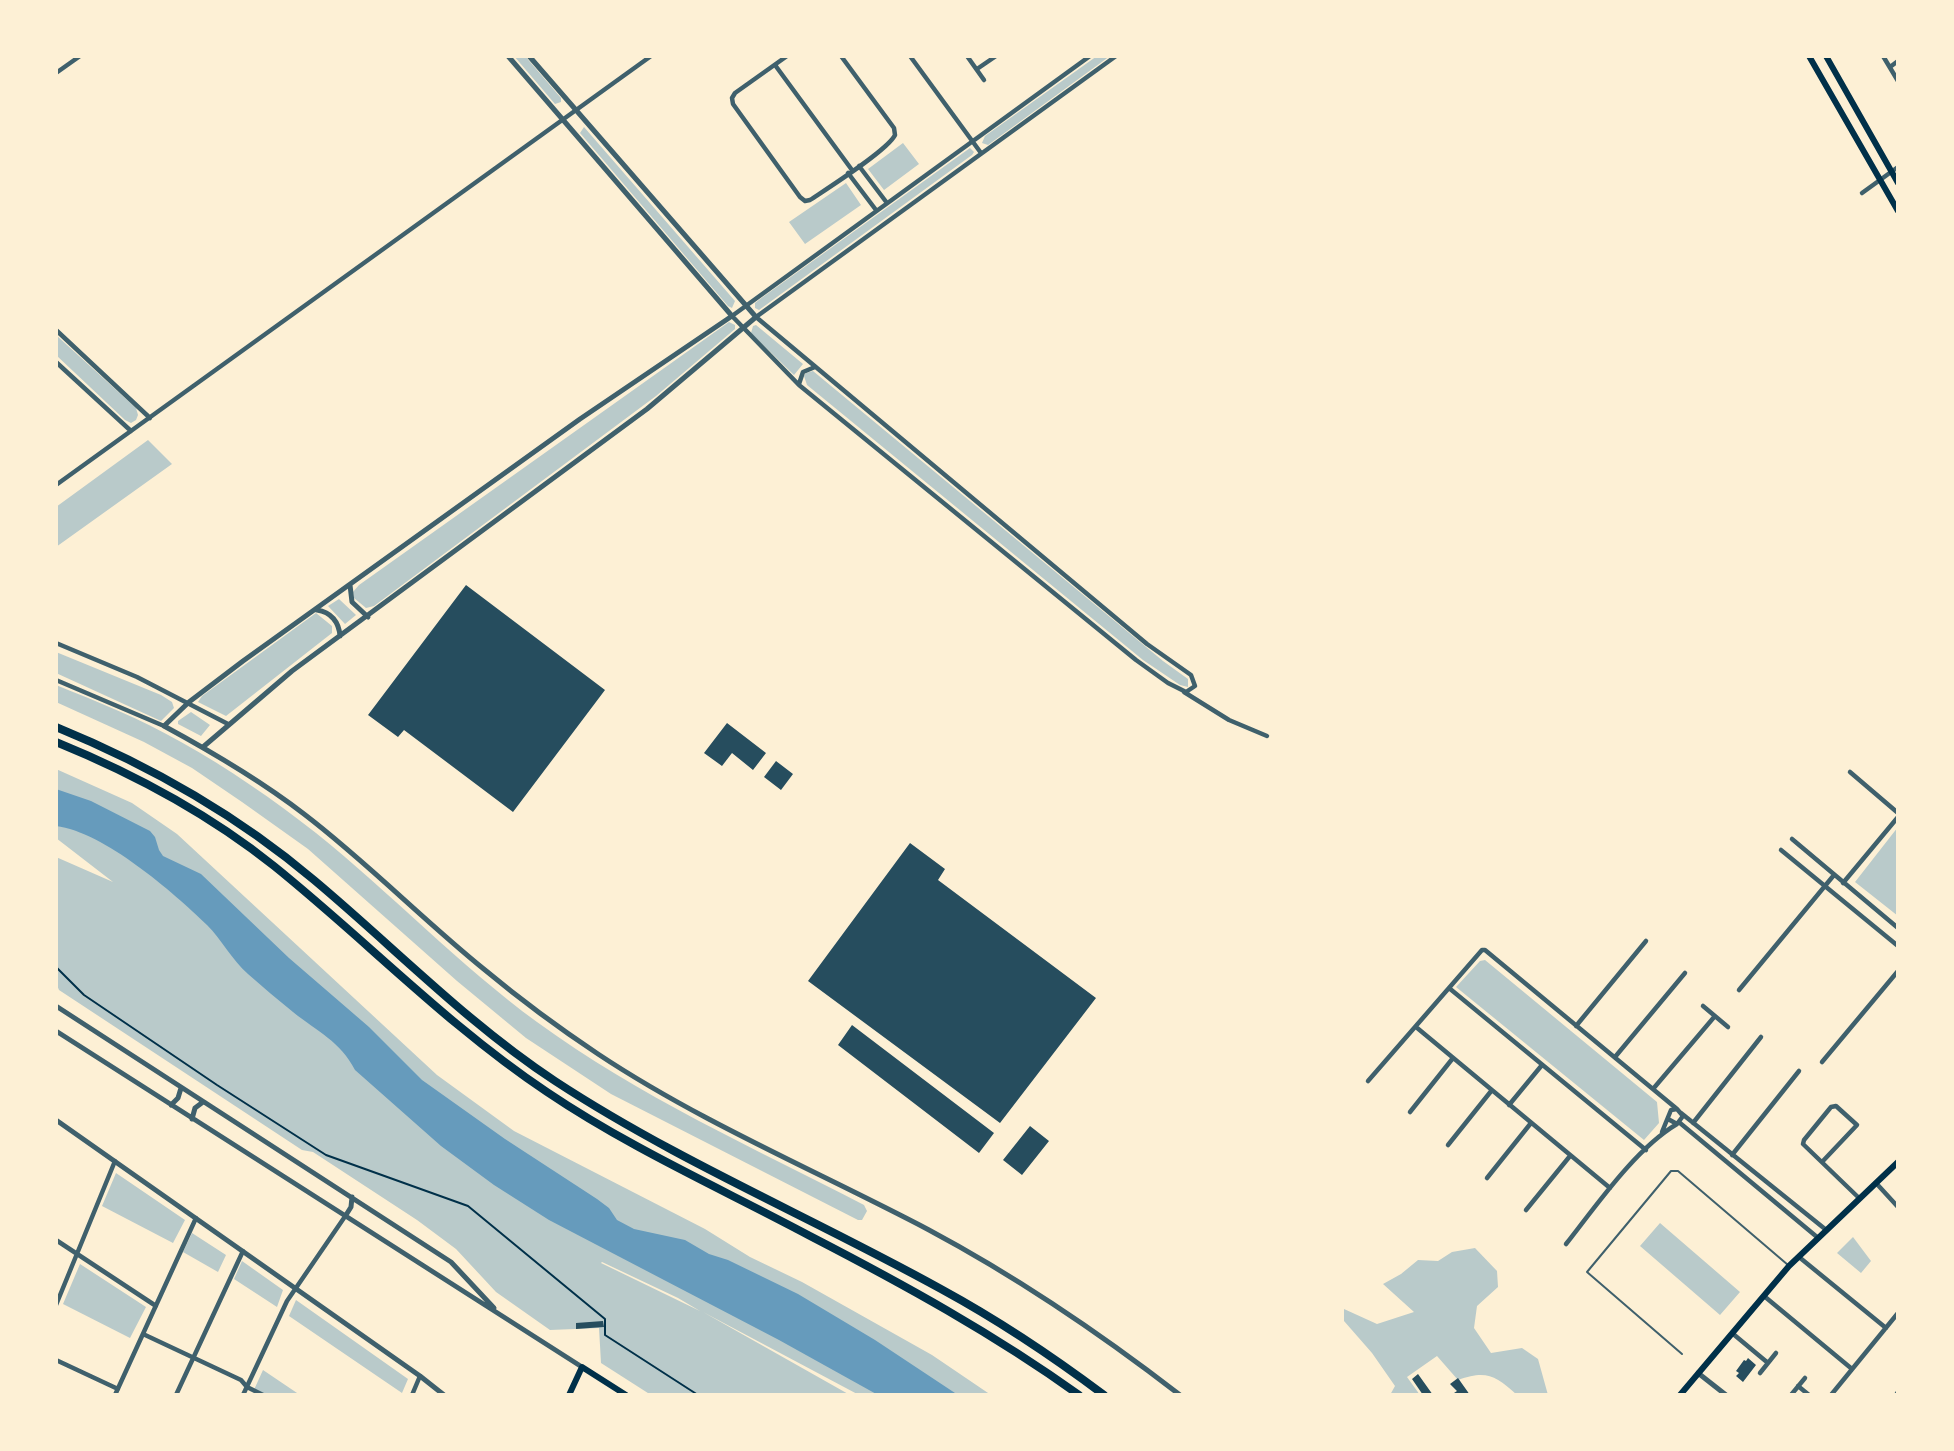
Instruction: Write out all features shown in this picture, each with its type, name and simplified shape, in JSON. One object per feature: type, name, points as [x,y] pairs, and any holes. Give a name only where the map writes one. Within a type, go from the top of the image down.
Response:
[{"type":"highway","points":[[56,727],[154,772],[211,805],[263,840],[321,886],[492,1035],[552,1079],[658,1142],[942,1289],[1036,1346],[1104,1395]]},
{"type":"highway","points":[[56,742],[172,798],[271,863],[327,909],[454,1023],[513,1069],[574,1110],[653,1155],[937,1304],[1007,1346],[1079,1395]]},
{"type":"main road","points":[[1810,56],[1898,211]]},
{"type":"main road","points":[[1826,56],[1895,169],[1898,183]]},
{"type":"main road","points":[[1680,1395],[1789,1266],[1898,1162]]},
{"type":"main road","points":[[569,1395],[582,1367],[626,1395]]},
{"type":"street","points":[[56,74],[80,56]]},
{"type":"street","points":[[508,56],[732,316],[799,385],[1136,660],[1228,720],[1267,736]]},
{"type":"street","points":[[529,56],[756,317],[1137,635],[1191,675],[1195,686],[1189,692],[1183,692]]},
{"type":"street","points":[[56,485],[651,56]]},
{"type":"street","points":[[787,56],[735,93],[732,98],[733,104],[805,201],[892,141],[895,132],[841,56]]},
{"type":"street","points":[[910,56],[981,153]]},
{"type":"street","points":[[967,56],[985,80]]},
{"type":"street","points":[[976,70],[996,56]]},
{"type":"street","points":[[203,747],[271,687],[647,409],[742,327],[1116,56]]},
{"type":"street","points":[[1883,56],[1898,81]]},
{"type":"street","points":[[163,726],[189,702],[350,585],[580,419],[732,316],[1086,57]]},
{"type":"street","points":[[1890,67],[1898,61]]},
{"type":"street","points":[[775,65],[876,210]]},
{"type":"street","points":[[859,166],[887,203]]},
{"type":"street","points":[[1862,193],[1895,169]]},
{"type":"street","points":[[56,330],[150,418]]},
{"type":"street","points":[[56,362],[131,431]]},
{"type":"street","points":[[799,385],[803,372],[816,367]]},
{"type":"street","points":[[350,585],[352,602],[368,617]]},
{"type":"street","points":[[316,610],[333,617],[340,636]]},
{"type":"street","points":[[56,643],[98,659],[189,702],[228,724]]},
{"type":"street","points":[[56,680],[163,726],[203,747],[305,814],[484,970],[537,1012],[598,1054],[697,1111],[929,1230],[1014,1279],[1136,1361],[1180,1395]]},
{"type":"street","points":[[1843,883],[1898,815],[1850,772]]},
{"type":"street","points":[[1792,839],[1898,928]]},
{"type":"street","points":[[1782,850],[1898,946]]},
{"type":"street","points":[[1739,990],[1834,875]]},
{"type":"street","points":[[1576,1026],[1646,941]]},
{"type":"street","points":[[1368,1081],[1482,950],[1485,950],[1825,1230]]},
{"type":"street","points":[[1822,1062],[1898,971]]},
{"type":"street","points":[[1615,1058],[1685,973]]},
{"type":"street","points":[[1449,988],[1646,1150]]},
{"type":"street","points":[[56,1006],[451,1262],[498,1314]]},
{"type":"street","points":[[1703,1006],[1728,1027]]},
{"type":"street","points":[[1653,1089],[1714,1016]]},
{"type":"street","points":[[1416,1027],[1610,1188]]},
{"type":"street","points":[[56,1031],[582,1367]]},
{"type":"street","points":[[1693,1123],[1761,1037]]},
{"type":"street","points":[[1410,1112],[1453,1058]]},
{"type":"street","points":[[1509,1105],[1542,1065]]},
{"type":"street","points":[[1732,1155],[1799,1072]]},
{"type":"street","points":[[171,1105],[178,1098],[181,1088]]},
{"type":"street","points":[[1448,1145],[1492,1090]]},
{"type":"street","points":[[1662,1133],[1669,1112],[1666,1101]]},
{"type":"street","points":[[192,1119],[195,1108],[203,1102]]},
{"type":"street","points":[[1822,1162],[1857,1125],[1836,1106],[1831,1107],[1803,1141],[1804,1146],[1859,1198]]},
{"type":"street","points":[[1669,1112],[1679,1111]]},
{"type":"street","points":[[1678,1123],[1679,1111]]},
{"type":"street","points":[[1668,1119],[1678,1123],[1817,1237]]},
{"type":"street","points":[[56,1120],[421,1376],[444,1395]]},
{"type":"street","points":[[1487,1178],[1531,1123]]},
{"type":"street","points":[[1566,1244],[1610,1188],[1662,1133],[1678,1123]]},
{"type":"street","points":[[1527,1210],[1570,1156]]},
{"type":"street","points":[[56,1305],[115,1161]]},
{"type":"street","points":[[1876,1183],[1898,1207]]},
{"type":"street","points":[[243,1395],[283,1310],[346,1215],[352,1197]]},
{"type":"street","points":[[115,1395],[196,1218]]},
{"type":"street","points":[[56,1240],[78,1252],[156,1306]]},
{"type":"street","points":[[176,1395],[243,1251]]},
{"type":"street","points":[[1798,1257],[1886,1328]]},
{"type":"street","points":[[1763,1296],[1852,1369]]},
{"type":"street","points":[[1831,1395],[1898,1313]]},
{"type":"street","points":[[1732,1333],[1768,1363]]},
{"type":"street","points":[[143,1334],[241,1380],[247,1387],[263,1395]]},
{"type":"street","points":[[1760,1373],[1776,1353]]},
{"type":"street","points":[[56,1360],[118,1389]]},
{"type":"street","points":[[1698,1373],[1726,1395]]},
{"type":"street","points":[[412,1395],[421,1376]]},
{"type":"street","points":[[1791,1395],[1805,1378]]},
{"type":"street","points":[[1798,1386],[1809,1395]]},
{"type":"lane","points":[[1682,1354],[1587,1272],[1654,1190],[1674,1170],[1789,1266]]},
{"type":"path","points":[[56,967],[84,995],[326,1155],[468,1206],[605,1319],[605,1335],[698,1395]]},
{"type":"shaded area","points":[[514,56],[525,56],[561,98],[561,102],[555,104]]},
{"type":"shaded area","points":[[1097,56],[1110,56],[988,145],[982,143],[985,136]]},
{"type":"shaded area","points":[[584,127],[735,301],[732,308],[580,133]]},
{"type":"shaded area","points":[[903,143],[919,164],[884,190],[868,169]]},
{"type":"shaded area","points":[[970,148],[974,152],[972,155],[759,310],[755,308],[755,303],[760,299]]},
{"type":"shaded area","points":[[846,183],[861,205],[805,244],[789,222]]},
{"type":"shaded area","points":[[729,322],[735,325],[735,329],[656,396],[374,606],[366,608],[354,598],[353,592],[359,585]]},
{"type":"shaded area","points":[[756,325],[803,364],[794,375],[751,333]]},
{"type":"shaded area","points":[[56,335],[136,408],[136,420],[131,423],[125,420],[56,355]]},
{"type":"shaded area","points":[[813,371],[1188,679],[1188,687],[1180,685],[1143,660],[807,385],[804,376]]},
{"type":"shaded area","points":[[148,440],[172,464],[56,547],[56,507]]},
{"type":"shaded area","points":[[339,599],[356,615],[345,624],[328,606]]},
{"type":"shaded area","points":[[316,613],[332,626],[332,633],[226,716],[198,702],[202,696]]},
{"type":"shaded area","points":[[56,652],[161,695],[172,702],[174,708],[161,721],[56,673]]},
{"type":"shaded area","points":[[56,685],[150,726],[233,774],[316,833],[480,977],[537,1022],[615,1074],[656,1097],[864,1205],[867,1211],[862,1220],[611,1094],[526,1038],[457,981],[308,849],[192,768],[144,742],[56,702]]},
{"type":"shaded area","points":[[191,712],[210,725],[201,736],[178,724],[178,721]]},
{"type":"shaded area","points":[[56,769],[132,803],[177,834],[437,1075],[514,1131],[802,1282],[932,1355],[991,1395],[859,1395],[703,1312],[850,1395],[651,1395],[601,1363],[599,1328],[550,1330],[496,1292],[456,1249],[417,1220],[313,1152],[302,1150],[59,990],[56,983],[56,857],[113,882],[56,838]],"holes":[[[602,1262],[700,1311],[601,1263]]]},
{"type":"shaded area","points":[[1898,827],[1898,916],[1855,882]]},
{"type":"shaded area","points":[[1485,960],[1657,1102],[1659,1123],[1644,1140],[1456,987],[1480,961]]},
{"type":"shaded area","points":[[116,1173],[185,1220],[173,1243],[102,1206]]},
{"type":"shaded area","points":[[1660,1223],[1740,1292],[1720,1315],[1640,1246]]},
{"type":"shaded area","points":[[192,1233],[226,1255],[218,1272],[183,1252]]},
{"type":"shaded area","points":[[1853,1237],[1871,1261],[1861,1273],[1837,1253]]},
{"type":"shaded area","points":[[1475,1248],[1497,1271],[1498,1287],[1477,1306],[1474,1328],[1491,1353],[1522,1348],[1538,1359],[1548,1395],[1517,1395],[1490,1376],[1476,1375],[1458,1380],[1437,1356],[1407,1377],[1420,1395],[1390,1395],[1395,1386],[1372,1353],[1344,1321],[1344,1309],[1377,1324],[1414,1312],[1383,1284],[1418,1260],[1438,1261],[1452,1252]]},
{"type":"shaded area","points":[[242,1261],[283,1290],[277,1307],[234,1279]]},
{"type":"shaded area","points":[[80,1264],[146,1307],[130,1338],[63,1304]]},
{"type":"shaded area","points":[[296,1300],[408,1379],[402,1393],[289,1316]]},
{"type":"shaded area","points":[[263,1370],[300,1395],[259,1395],[253,1392]]},
{"type":"water","points":[[56,789],[91,801],[150,831],[163,856],[201,874],[289,958],[369,1027],[422,1080],[505,1139],[597,1199],[609,1208],[617,1220],[634,1229],[685,1240],[709,1254],[728,1260],[798,1294],[875,1340],[958,1395],[878,1395],[549,1220],[494,1185],[441,1146],[355,1070],[335,1044],[248,974],[207,925],[176,896],[116,851],[95,839],[56,826]]},
{"type":"building","points":[[466,585],[605,690],[513,812],[404,730],[398,737],[368,715]]},
{"type":"building","points":[[727,723],[766,753],[753,770],[732,753],[722,766],[704,753]]},
{"type":"building","points":[[776,761],[793,774],[781,790],[764,777]]},
{"type":"building","points":[[910,843],[945,869],[938,880],[1096,998],[1000,1123],[808,981]]},
{"type":"building","points":[[852,1025],[994,1133],[979,1153],[838,1045]]},
{"type":"building","points":[[1030,1126],[1049,1141],[1022,1175],[1003,1160]]},
{"type":"building","points":[[603,1321],[604,1327],[576,1329],[576,1323]]},
{"type":"building","points":[[1748,1358],[1756,1365],[1743,1382],[1736,1376],[1739,1373],[1736,1371]]},
{"type":"building","points":[[1418,1374],[1433,1395],[1423,1395],[1412,1379]]},
{"type":"building","points":[[1458,1378],[1470,1395],[1451,1395],[1457,1391],[1450,1384]]}]
